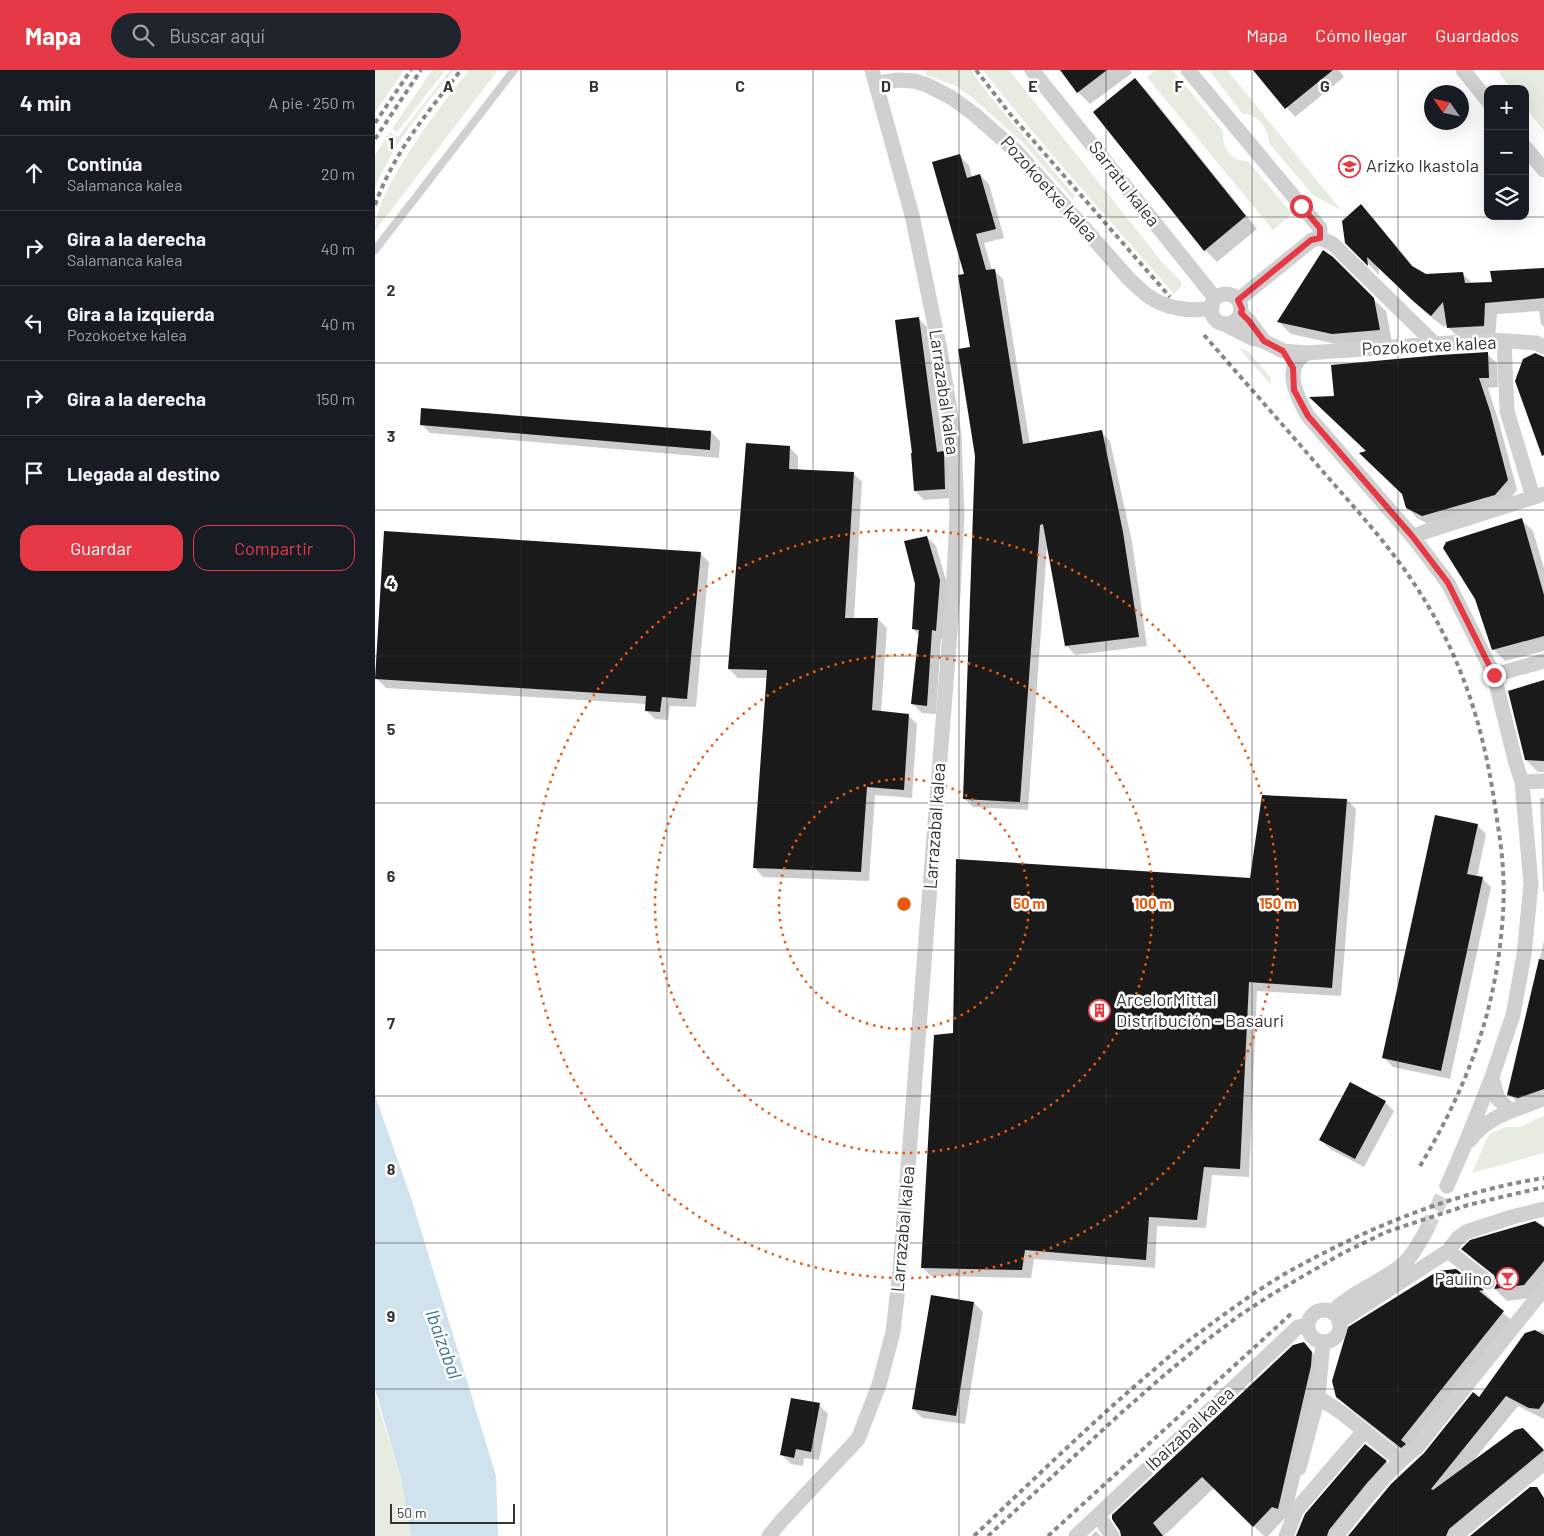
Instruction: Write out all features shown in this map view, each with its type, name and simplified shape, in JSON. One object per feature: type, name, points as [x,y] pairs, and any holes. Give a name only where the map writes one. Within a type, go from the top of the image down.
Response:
[{"type":"street","name":"Sarratu kalea","points":[[1032,70],[1213,303]]},
{"type":"street","points":[[1189,70],[1320,228],[1320,238]]},
{"type":"street","points":[[1463,70],[1484,96]]},
{"type":"street","name":"Pozokoetxe kalea","points":[[875,76],[914,81],[927,85],[975,114],[1016,151],[1129,279],[1147,296],[1170,307],[1186,310],[1199,310],[1213,303]]},
{"type":"street","name":"Larrazabal kalea","points":[[769,1536],[858,1438],[879,1385],[893,1332],[901,1270],[953,594],[957,516],[954,435],[940,350],[912,215],[875,76]]},
{"type":"street","points":[[1529,151],[1544,170]]},
{"type":"street","points":[[1240,306],[1230,294],[1220,295],[1213,303],[1213,316],[1223,324],[1236,321],[1240,306],[1311,240],[1320,238],[1333,244],[1435,344]]},
{"type":"street","name":"Pozokoetxe kalea","points":[[1240,306],[1264,341]]},
{"type":"street","name":"Pozokoetxe kalea","points":[[1223,324],[1283,351],[1307,353],[1493,340],[1536,343],[1544,348]]},
{"type":"street","points":[[1413,537],[1538,496],[1507,410],[1505,341]]},
{"type":"street","points":[[1283,351],[1293,368],[1294,390],[1308,416],[1413,537],[1448,583],[1494,675],[1522,782],[1531,884],[1537,898],[1513,1015],[1492,1077],[1447,1186]]},
{"type":"street","points":[[1293,368],[1301,356],[1307,353]]},
{"type":"street","points":[[1494,675],[1544,661]]},
{"type":"street","points":[[1522,782],[1544,781]]},
{"type":"street","points":[[1492,1077],[1498,1099],[1511,1111]]},
{"type":"street","points":[[1464,1147],[1477,1131],[1495,1117],[1544,1098]]},
{"type":"street","points":[[1336,1317],[1448,1251],[1458,1238],[1466,1232],[1544,1209]]},
{"type":"street","points":[[1336,1317],[1323,1309],[1318,1310],[1310,1316],[1307,1325],[1308,1330],[1314,1338],[1323,1342],[1336,1336],[1338,1332],[1336,1317],[1343,1302],[1400,1266],[1410,1256],[1426,1231]]},
{"type":"street","points":[[1448,1251],[1488,1282]]},
{"type":"street","points":[[1336,1536],[1385,1475],[1399,1460],[1417,1447],[1544,1289]]},
{"type":"street","name":"Ibaizabal kalea","points":[[1076,1536],[1298,1327],[1307,1325]]},
{"type":"street","points":[[1299,1468],[1318,1397],[1323,1342]]},
{"type":"street","points":[[1318,1397],[1399,1460]]},
{"type":"street","points":[[1285,1536],[1297,1509],[1364,1432]]},
{"type":"street","points":[[1455,1536],[1544,1463]]},
{"type":"street","points":[[1099,1515],[1112,1536]]},
{"type":"lane","points":[[375,250],[514,70]]},
{"type":"shaded area","points":[[375,70],[404,70],[375,113]]},
{"type":"shaded area","points":[[432,70],[444,72],[397,132],[392,129]]},
{"type":"shaded area","points":[[450,70],[454,70],[400,141],[375,188],[375,155],[390,132],[398,137]]},
{"type":"shaded area","points":[[469,70],[498,70],[375,231],[381,205],[400,166],[428,124]]},
{"type":"shaded area","points":[[926,70],[971,70],[988,94],[1075,196],[1073,200],[1022,142],[973,98],[956,86],[926,75]]},
{"type":"shaded area","points":[[983,70],[1009,70],[1162,262],[1182,282],[1180,288],[1174,294],[1053,156]]},
{"type":"shaded area","points":[[1156,70],[1172,70],[1223,131],[1224,142],[1228,152],[1236,159],[1248,161],[1292,214],[1273,230],[1147,77]]},
{"type":"shaded area","points":[[1209,70],[1227,70],[1341,210],[1314,196],[1269,143],[1268,135],[1261,122],[1252,116],[1242,113]]},
{"type":"shaded area","points":[[1497,70],[1544,70],[1544,131],[1529,112],[1529,85],[1508,85]]},
{"type":"shaded area","points":[[1239,348],[1248,351],[1271,378],[1270,384]]},
{"type":"shaded area","points":[[1544,1116],[1544,1153],[1472,1173],[1491,1133],[1506,1127],[1519,1127]]},
{"type":"shaded area","points":[[375,1394],[401,1479],[411,1536],[375,1536]]},
{"type":"water","name":"Ibaizabal","points":[[375,1095],[412,1201],[496,1476],[498,1536],[411,1536],[401,1479],[375,1389]]},
{"type":"building","points":[[1060,70],[1107,70],[1077,93]]},
{"type":"building","points":[[1253,70],[1333,70],[1285,109]]},
{"type":"building","points":[[1135,78],[1246,216],[1204,251],[1093,112]]},
{"type":"building","points":[[960,154],[967,178],[980,174],[996,229],[976,234],[986,270],[995,269],[1023,444],[1102,430],[1123,532],[1139,637],[1065,646],[1043,524],[1040,525],[1020,802],[963,799],[975,456],[958,349],[970,347],[958,275],[964,274],[932,162]]},
{"type":"building","points":[[1361,204],[1412,266],[1426,274],[1463,272],[1465,283],[1492,282],[1490,271],[1544,268],[1544,298],[1485,303],[1484,326],[1447,328],[1443,302],[1431,316],[1367,257],[1368,266],[1345,243],[1342,221]]},
{"type":"building","points":[[1323,250],[1333,257],[1374,298],[1380,330],[1332,334],[1277,322]]},
{"type":"building","points":[[919,317],[937,452],[944,451],[945,489],[914,491],[912,453],[895,320]]},
{"type":"building","points":[[1488,352],[1489,378],[1479,378],[1490,411],[1508,480],[1495,495],[1422,516],[1406,508],[1402,494],[1359,453],[1366,451],[1309,397],[1334,396],[1331,365]]},
{"type":"building","points":[[1535,353],[1544,357],[1544,455],[1542,456],[1515,381],[1523,359]]},
{"type":"building","points":[[421,408],[711,431],[710,450],[420,425]]},
{"type":"building","points":[[746,443],[790,446],[789,469],[854,472],[845,618],[878,618],[872,710],[909,714],[904,790],[867,787],[861,872],[753,868],[767,670],[728,669]]},
{"type":"building","points":[[1522,518],[1544,595],[1544,636],[1492,650],[1475,599],[1443,548],[1446,542]]},
{"type":"building","points":[[384,531],[701,552],[687,699],[662,697],[660,712],[645,711],[646,696],[375,679]]},
{"type":"building","points":[[927,536],[940,580],[936,631],[932,630],[927,706],[911,704],[919,630],[912,629],[915,584],[904,541]]},
{"type":"building","points":[[1544,680],[1544,761],[1525,760],[1508,691]]},
{"type":"building","name":"ArcelorMittal Distribución - Basauri","points":[[1262,795],[1347,799],[1332,988],[1249,982],[1240,1169],[1204,1167],[1197,1220],[1149,1217],[1146,1260],[1025,1250],[1022,1270],[921,1268],[934,1035],[953,1033],[956,859],[1250,878]]},
{"type":"building","points":[[1435,815],[1478,824],[1467,874],[1483,877],[1441,1071],[1382,1058]]},
{"type":"building","points":[[1539,959],[1544,960],[1544,1089],[1518,1098],[1507,1095]]},
{"type":"building","points":[[1350,1082],[1386,1101],[1355,1159],[1319,1140]]},
{"type":"building","points":[[1535,1221],[1544,1227],[1544,1261],[1524,1285],[1494,1289],[1497,1283],[1494,1275],[1461,1249],[1470,1240]]},
{"type":"building","points":[[1456,1269],[1484,1290],[1479,1291],[1504,1311],[1401,1440],[1406,1444],[1401,1448],[1336,1397],[1332,1381],[1348,1327],[1438,1271]]},
{"type":"building","points":[[931,1295],[974,1302],[956,1416],[912,1409]]},
{"type":"building","points":[[1535,1330],[1544,1335],[1544,1402],[1539,1409],[1529,1408],[1506,1396],[1431,1489],[1433,1490],[1515,1430],[1523,1428],[1544,1450],[1449,1529],[1446,1536],[1348,1536],[1391,1484],[1424,1453],[1473,1392],[1479,1397],[1525,1333]]},
{"type":"building","points":[[1304,1342],[1312,1352],[1311,1366],[1278,1509],[1272,1507],[1253,1527],[1202,1477],[1153,1523],[1163,1536],[1121,1536],[1112,1519],[1112,1515],[1293,1345]]},
{"type":"building","points":[[791,1398],[820,1403],[811,1452],[796,1449],[794,1458],[780,1455]]},
{"type":"building","points":[[1365,1444],[1387,1461],[1329,1530],[1327,1536],[1296,1536],[1305,1514]]},
{"type":"building","points":[[1530,1487],[1537,1487],[1544,1498],[1544,1536],[1470,1536]]},
{"type":"tunnel","points":[[1426,1231],[1447,1186]]},
{"type":"railway","points":[[375,123],[411,70]]},
{"type":"railway","points":[[375,139],[421,70]]},
{"type":"railway","points":[[375,205],[392,168],[412,134],[461,70]]},
{"type":"railway","points":[[976,70],[1010,114],[1170,297]]},
{"type":"railway","points":[[1204,335],[1369,524],[1409,576],[1427,604],[1456,660],[1477,719],[1485,749],[1502,856],[1504,886],[1503,920],[1499,956],[1489,1006],[1477,1048],[1461,1088],[1420,1166]]},
{"type":"railway","points":[[974,1536],[1121,1398],[1189,1340],[1272,1281],[1357,1237],[1418,1212],[1480,1191],[1544,1178]]},
{"type":"railway","points":[[988,1536],[1162,1377],[1240,1315],[1274,1293],[1343,1253],[1386,1232],[1468,1205],[1544,1187]]},
{"type":"railway","points":[[1048,1536],[1293,1312]]},
{"type":"place","name":"Arizko Ikastola","points":[[1350,166]]},
{"type":"place","name":"ArcelorMittal Distribución - Basauri","points":[[1100,1010]]},
{"type":"place","name":"Paulino","points":[[1508,1279]]},
{"type":"route","points":[[1301,206],[1320,228],[1320,238],[1311,240],[1238,300],[1241,304],[1241,313],[1264,341],[1283,351],[1293,368],[1294,390],[1308,416],[1413,537],[1448,583],[1494,675]]}]
